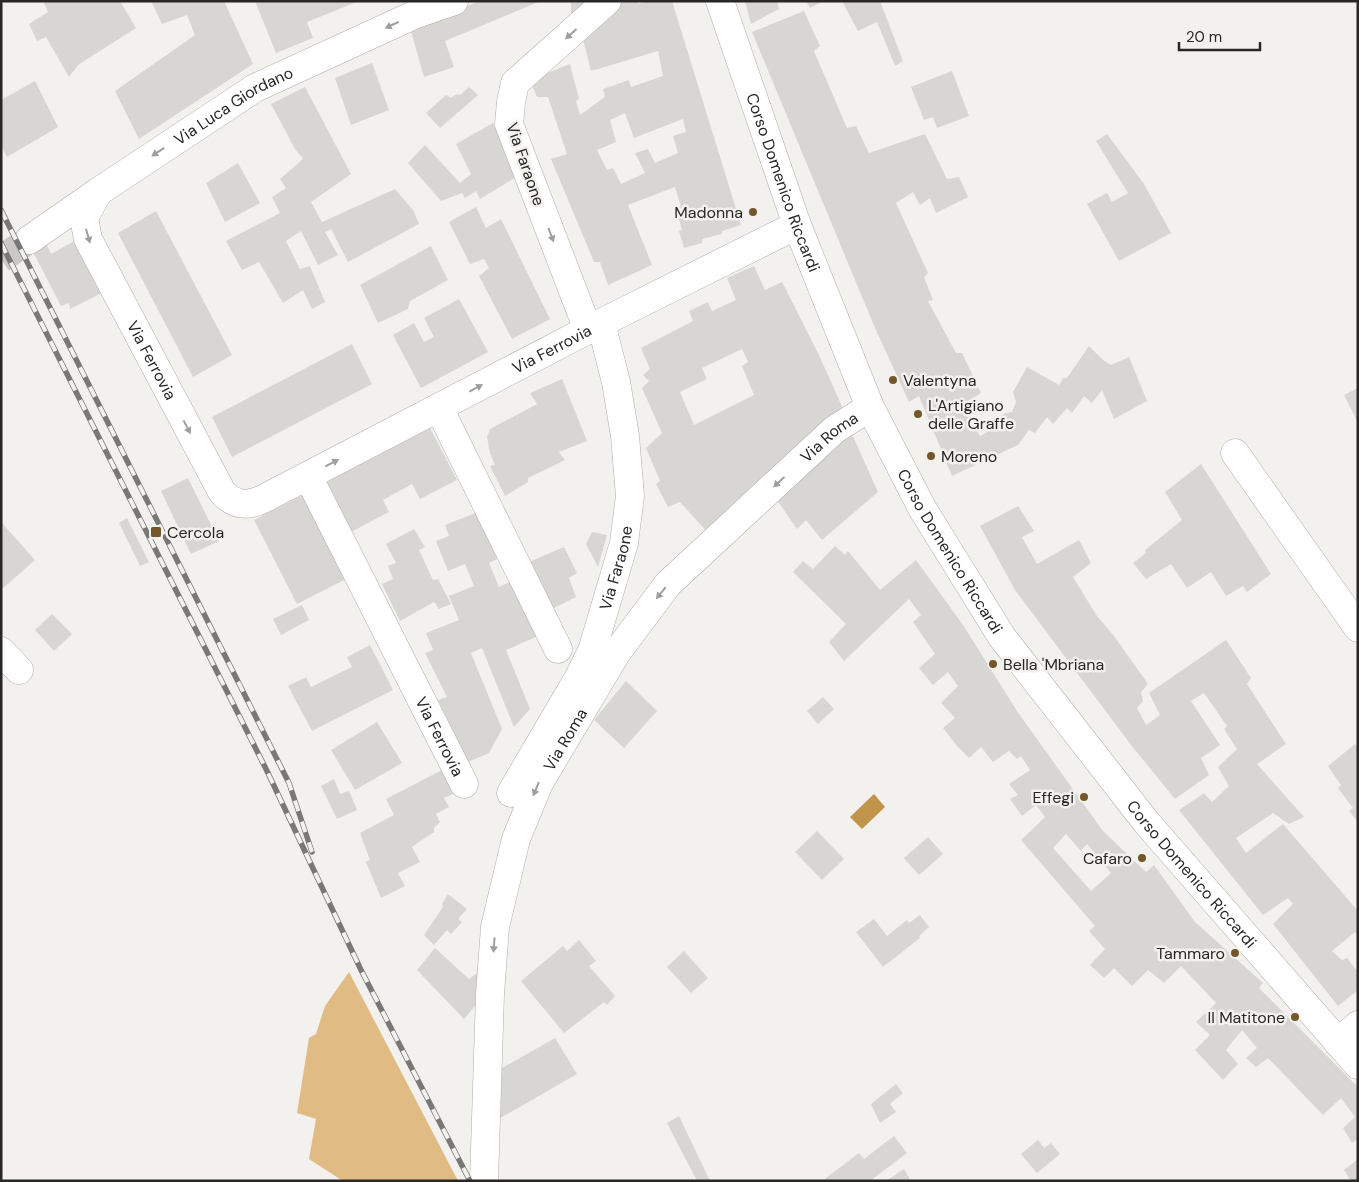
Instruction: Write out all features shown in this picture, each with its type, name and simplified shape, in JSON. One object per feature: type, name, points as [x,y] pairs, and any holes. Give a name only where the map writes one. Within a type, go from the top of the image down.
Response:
[{"type":"street","name":"Via Luca Giordano","points":[[29,240],[255,88],[412,7],[454,1]]},
{"type":"street","name":"Via Faraone","points":[[511,793],[579,677],[592,651],[624,542],[630,496],[625,436],[616,382],[509,124],[511,102],[515,83],[608,1]]},
{"type":"street","name":"Corso Domenico Riccardi","points":[[720,1],[797,225],[870,407],[922,508],[1002,637],[1147,823],[1358,1065]]},
{"type":"street","name":"Via Ferrovia","points":[[98,192],[84,218],[88,239],[222,492],[236,503],[245,504],[254,503],[308,476],[594,327],[797,225]]},
{"type":"street","name":"Via Roma","points":[[484,1181],[490,994],[495,927],[516,839],[539,783],[617,652],[668,584],[834,430],[870,407]]},
{"type":"street","points":[[439,408],[558,648]]},
{"type":"street","points":[[1235,453],[1358,628]]},
{"type":"street","name":"Via Ferrovia","points":[[308,476],[464,784]]},
{"type":"street","points":[[1338,1043],[1358,1025]]},
{"type":"shaded area","points":[[874,794],[885,807],[862,829],[850,817]]},
{"type":"shaded area","points":[[349,972],[458,1181],[343,1181],[309,1159],[316,1119],[297,1113],[309,1038],[316,1034],[325,1006]]},
{"type":"building","points":[[43,1],[120,1],[136,28],[78,65],[69,77],[46,37],[37,41],[29,24],[48,12]]},
{"type":"building","points":[[151,1],[224,1],[253,64],[139,139],[115,91],[195,35],[187,15],[162,24]]},
{"type":"building","points":[[255,1],[359,1],[307,22],[313,38],[276,53]]},
{"type":"building","points":[[480,1],[541,1],[445,41],[454,67],[424,77],[410,28]]},
{"type":"building","points":[[571,1],[588,1],[571,16]]},
{"type":"building","points":[[620,1],[638,1],[638,4],[645,1],[672,1],[741,225],[722,231],[722,234],[702,239],[702,243],[684,248],[679,231],[682,230],[676,208],[681,207],[675,187],[628,205],[652,265],[608,285],[600,262],[594,262],[551,159],[567,154],[548,97],[537,97],[530,80],[570,64],[579,99],[576,101],[580,115],[605,97],[603,89],[629,80],[631,87],[663,76],[658,51],[591,71],[582,35]],"holes":[[[625,113],[634,138],[683,119],[686,132],[673,136],[678,153],[655,163],[648,149],[635,153],[645,173],[621,184],[613,168],[607,170],[597,150],[616,142],[610,120]]]},
{"type":"building","points":[[745,1],[777,1],[779,9],[751,24]]},
{"type":"building","points":[[806,1],[823,1],[810,8]]},
{"type":"building","points":[[842,1],[880,1],[903,61],[895,66],[877,22],[858,31]]},
{"type":"building","points":[[804,11],[820,46],[814,51],[847,128],[856,126],[869,153],[925,134],[947,179],[959,177],[968,197],[936,213],[930,198],[920,205],[913,192],[896,203],[928,273],[924,277],[933,300],[928,301],[956,353],[962,353],[981,393],[963,404],[980,436],[997,427],[993,420],[1012,412],[1016,402],[1013,392],[1027,367],[1059,385],[1063,378],[1067,378],[1089,346],[1111,365],[1129,357],[1147,401],[1114,419],[1102,390],[1092,403],[1084,396],[1072,413],[1067,408],[1053,424],[1047,417],[1035,433],[1029,430],[1018,445],[952,476],[919,396],[909,402],[875,328],[752,32]]},
{"type":"building","points":[[372,63],[389,110],[351,125],[335,78]]},
{"type":"building","points":[[952,71],[969,116],[937,128],[933,117],[924,120],[911,87]]},
{"type":"building","points":[[35,81],[58,127],[7,157],[1,145],[1,100]]},
{"type":"building","points":[[305,87],[351,174],[311,202],[322,222],[395,189],[413,210],[419,224],[348,262],[331,229],[325,232],[338,255],[318,265],[301,231],[286,241],[300,269],[310,266],[325,302],[312,309],[303,290],[283,303],[259,262],[242,270],[226,241],[280,213],[272,197],[286,188],[280,179],[303,159],[295,149],[271,104]]},
{"type":"building","points":[[469,87],[478,95],[440,128],[426,113],[446,95],[451,98],[457,94],[460,95]]},
{"type":"building","points":[[493,123],[516,177],[480,199],[476,191],[465,198],[462,193],[441,201],[408,163],[425,145],[460,183],[471,174],[456,144]]},
{"type":"building","points":[[1107,134],[1144,184],[1171,233],[1119,261],[1087,204],[1107,193],[1112,202],[1128,193],[1096,141]]},
{"type":"building","points":[[238,163],[260,203],[225,222],[206,183]]},
{"type":"building","points":[[476,207],[486,228],[501,219],[550,319],[512,339],[479,276],[489,268],[484,259],[470,264],[449,222]]},
{"type":"building","points":[[156,211],[232,355],[193,377],[118,233]]},
{"type":"building","points":[[76,240],[104,292],[70,309],[69,303],[61,306],[33,252],[46,243],[51,254]]},
{"type":"building","points":[[431,246],[448,280],[410,301],[408,309],[378,323],[360,285]]},
{"type":"building","points":[[754,266],[765,290],[782,282],[818,353],[845,413],[710,535],[680,502],[668,507],[656,484],[660,481],[646,448],[662,433],[642,388],[649,381],[643,375],[650,369],[641,348],[693,321],[689,311],[708,302],[712,311],[736,300],[727,278]],"holes":[[[742,349],[748,362],[742,366],[754,395],[694,425],[680,392],[707,379],[702,368]]]},
{"type":"building","points":[[459,299],[488,352],[421,388],[393,335],[414,323],[424,342],[434,337],[424,318]]},
{"type":"building","points":[[352,344],[372,384],[232,457],[212,417]]},
{"type":"building","points":[[562,379],[587,441],[559,452],[565,460],[528,478],[528,482],[505,496],[490,466],[495,465],[490,453],[487,437],[490,429],[537,404],[530,393]]},
{"type":"building","points":[[1358,388],[1358,423],[1344,395]]},
{"type":"building","points":[[848,425],[878,492],[822,540],[806,520],[797,529],[772,493]]},
{"type":"building","points":[[430,428],[457,480],[420,499],[412,484],[383,500],[389,512],[351,532],[325,483]]},
{"type":"building","points":[[1201,464],[1271,574],[1247,592],[1243,586],[1226,596],[1211,572],[1187,588],[1171,564],[1146,579],[1133,563],[1146,553],[1145,550],[1182,520],[1165,492]]},
{"type":"building","name":"Cercola","points":[[188,478],[219,541],[191,554],[161,491]]},
{"type":"building","points":[[305,494],[348,578],[297,604],[254,520]]},
{"type":"building","points":[[1018,506],[1034,531],[1022,537],[1037,564],[1079,540],[1091,563],[1073,577],[1097,616],[1114,636],[1148,684],[1141,692],[1143,701],[1137,708],[1146,725],[1160,715],[1149,693],[1226,640],[1251,678],[1247,684],[1286,744],[1257,764],[1304,817],[1289,824],[1273,813],[1236,838],[1246,853],[1283,824],[1358,911],[1358,937],[1355,932],[1332,951],[1342,960],[1347,958],[1358,972],[1358,990],[1338,1006],[1273,924],[1293,904],[1288,898],[1263,915],[1179,810],[1204,793],[1212,802],[1229,786],[1218,767],[1237,749],[1224,729],[1227,726],[1204,693],[1191,701],[1220,745],[1201,758],[1209,775],[1175,799],[1131,745],[1015,590],[980,526]]},
{"type":"building","points":[[478,512],[497,559],[489,563],[499,587],[510,582],[538,636],[506,650],[530,709],[514,727],[482,648],[471,653],[502,729],[489,753],[468,762],[438,700],[447,697],[425,653],[433,650],[426,633],[459,620],[449,596],[474,586],[465,564],[448,571],[436,541],[449,536],[445,525]]},
{"type":"building","points":[[127,518],[149,562],[140,566],[119,523]]},
{"type":"building","points":[[1,524],[35,560],[1,590]]},
{"type":"building","points":[[414,529],[425,547],[419,550],[433,580],[438,579],[451,604],[439,609],[434,602],[400,621],[382,584],[393,579],[388,566],[396,563],[386,544]]},
{"type":"building","points":[[592,532],[607,535],[598,567],[586,544]]},
{"type":"building","points":[[835,546],[845,555],[848,551],[880,590],[916,560],[963,625],[1019,714],[1103,831],[1146,872],[1154,865],[1195,922],[1263,983],[1259,988],[1358,1087],[1358,1139],[1352,1143],[1343,1128],[1355,1117],[1341,1098],[1323,1115],[1268,1058],[1256,1067],[1246,1058],[1257,1048],[1242,1030],[1226,1050],[1238,1064],[1223,1080],[1195,1050],[1210,1035],[1196,1022],[1216,1003],[1181,966],[1164,983],[1148,970],[1132,986],[1114,968],[1104,978],[1090,965],[1105,949],[1089,931],[1095,926],[1021,840],[1045,817],[1036,805],[1022,816],[1010,799],[1018,795],[1009,784],[1030,770],[1021,756],[1017,759],[1009,751],[993,762],[981,747],[969,758],[943,728],[955,718],[941,703],[958,686],[948,672],[933,685],[919,668],[935,654],[913,622],[921,615],[909,599],[844,661],[829,642],[846,624],[793,572],[803,561],[813,569]],"holes":[[[1066,834],[1081,851],[1087,844],[1111,873],[1091,891],[1053,848]]]},
{"type":"building","points":[[564,547],[577,573],[569,578],[576,597],[550,610],[529,562]]},
{"type":"building","points":[[302,605],[309,620],[281,635],[273,619]]},
{"type":"building","points":[[52,614],[72,634],[54,651],[35,630]]},
{"type":"building","points":[[370,645],[393,690],[312,731],[288,686],[306,677],[311,687],[352,667],[347,657]]},
{"type":"building","points":[[626,681],[657,711],[624,748],[594,720]]},
{"type":"building","points":[[823,697],[834,709],[818,724],[807,711]]},
{"type":"building","points":[[377,722],[402,763],[355,790],[331,750]]},
{"type":"building","points":[[1355,744],[1358,747],[1358,822],[1349,811],[1353,808],[1338,788],[1341,785],[1328,766]]},
{"type":"building","points":[[442,770],[455,793],[444,798],[449,807],[436,814],[440,822],[434,828],[434,832],[412,847],[420,862],[398,873],[405,886],[381,898],[366,862],[370,860],[360,833],[394,815],[386,799]]},
{"type":"building","points":[[334,779],[340,794],[349,791],[357,810],[337,819],[321,786]]},
{"type":"building","points":[[817,831],[844,859],[822,880],[795,852]]},
{"type":"building","points":[[928,837],[943,854],[919,875],[904,858]]},
{"type":"building","points":[[448,894],[467,909],[458,919],[462,922],[451,934],[447,930],[434,945],[424,935],[443,907],[442,904]]},
{"type":"building","points":[[920,915],[929,927],[919,936],[920,938],[883,967],[856,932],[874,919],[887,936],[907,920],[909,923]]},
{"type":"building","points":[[579,940],[596,961],[589,966],[615,996],[607,1005],[604,1002],[564,1033],[521,981],[563,946],[567,951]]},
{"type":"building","points":[[435,948],[469,979],[481,970],[479,1001],[464,1019],[417,970]]},
{"type":"building","points":[[684,951],[708,978],[691,993],[667,967]]},
{"type":"building","points":[[555,1038],[577,1074],[497,1120],[497,1071]]},
{"type":"building","points":[[896,1084],[903,1093],[890,1104],[896,1112],[880,1123],[871,1104]]},
{"type":"building","points":[[679,1116],[710,1181],[697,1181],[667,1123]]},
{"type":"building","points":[[894,1136],[907,1153],[870,1181],[822,1181],[859,1153],[864,1159]]},
{"type":"building","points":[[1038,1140],[1044,1148],[1051,1143],[1060,1154],[1037,1173],[1021,1154]]},
{"type":"building","points":[[1358,1159],[1358,1181],[1351,1181],[1344,1170]]},
{"type":"building","points":[[904,1169],[911,1181],[886,1181]]},
{"type":"tunnel","points":[[1,259],[29,240]]},
{"type":"railway","points":[[1,210],[289,783],[312,852]]},
{"type":"railway","points":[[1,243],[267,771],[361,970],[470,1181]]},
{"type":"place","name":"Madonna","points":[[753,212]]},
{"type":"place","name":"Valentyna","points":[[893,380]]},
{"type":"place","name":"L'Artigiano delle Graffe","points":[[918,414]]},
{"type":"place","name":"Moreno","points":[[931,456]]},
{"type":"place","name":"Cercola","points":[[156,532]]},
{"type":"place","name":"Bella 'Mbriana","points":[[993,664]]},
{"type":"place","name":"Effegi","points":[[1084,797]]},
{"type":"place","name":"Cafaro","points":[[1142,858]]},
{"type":"place","name":"Tammaro","points":[[1235,953]]},
{"type":"place","name":"Il Matitone","points":[[1295,1017]]}]
